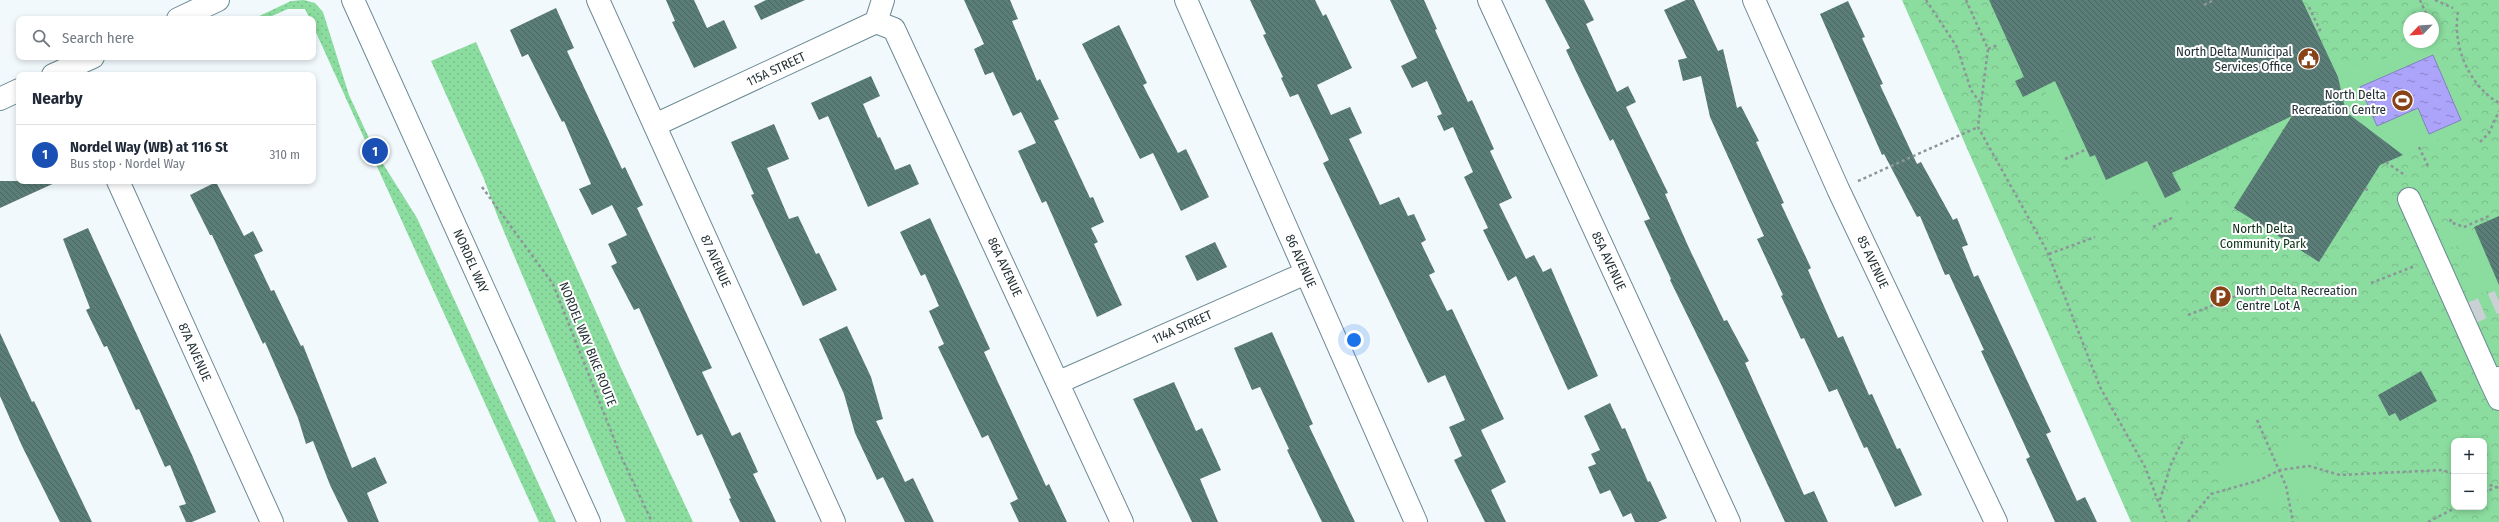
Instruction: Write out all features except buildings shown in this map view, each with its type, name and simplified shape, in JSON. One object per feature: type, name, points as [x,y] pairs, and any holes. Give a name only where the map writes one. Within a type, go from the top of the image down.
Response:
[{"type":"street","points":[[184,16],[218,0]]},
{"type":"street","name":"NORDEL WAY","points":[[353,0],[589,522]]},
{"type":"street","name":"87 AVENUE","points":[[598,0],[834,522]]},
{"type":"street","points":[[876,22],[883,0]]},
{"type":"street","name":"86 AVENUE","points":[[1186,0],[1416,522]]},
{"type":"street","name":"85A AVENUE","points":[[1489,0],[1729,522]]},
{"type":"street","name":"85 AVENUE","points":[[1754,0],[1838,189],[1996,522]]},
{"type":"street","name":"115A STREET","points":[[655,125],[876,22]]},
{"type":"street","name":"86A AVENUE","points":[[876,22],[894,29],[1059,382],[1122,522]]},
{"type":"street","points":[[65,72],[87,60]]},
{"type":"street","points":[[0,99],[16,91]]},
{"type":"street","name":"87A AVENUE","points":[[119,184],[272,522]]},
{"type":"street","points":[[2409,200],[2496,386]]},
{"type":"street","name":"114A STREET","points":[[1059,382],[1306,273]]},
{"type":"path","points":[[1926,0],[1955,42],[1970,90],[1981,104]]},
{"type":"path","points":[[1966,0],[1988,49],[1978,127],[2031,218],[2049,254],[2100,387],[2145,467],[2160,501],[2166,522]]},
{"type":"path","points":[[2204,5],[2214,0]]},
{"type":"path","points":[[2435,0],[2453,8]]},
{"type":"path","points":[[2418,1],[2424,12]]},
{"type":"path","points":[[2309,7],[2320,30],[2316,32]]},
{"type":"path","points":[[2458,12],[2458,36],[2465,64],[2481,87],[2499,103]]},
{"type":"path","points":[[1988,49],[1998,45]]},
{"type":"path","points":[[2480,142],[2489,133],[2499,111]]},
{"type":"path","points":[[1854,183],[1978,127]]},
{"type":"path","points":[[2420,147],[2428,166]]},
{"type":"path","points":[[2065,159],[2087,149]]},
{"type":"path","points":[[2386,162],[2406,176]]},
{"type":"path","name":"NORDEL WAY BIKE ROUTE","points":[[482,187],[553,284],[620,454],[652,522]]},
{"type":"path","points":[[2366,188],[2368,194]]},
{"type":"path","points":[[2451,218],[2450,222],[2464,227],[2489,216]]},
{"type":"path","points":[[2153,226],[2174,217]]},
{"type":"path","points":[[2049,254],[2095,237]]},
{"type":"path","points":[[2371,283],[2408,269]]},
{"type":"path","points":[[2327,296],[2338,292],[2335,287]]},
{"type":"path","points":[[2188,314],[2252,290]]},
{"type":"path","points":[[2257,420],[2286,486],[2292,522]]},
{"type":"path","points":[[2160,501],[2171,464],[2184,438]]},
{"type":"path","points":[[2188,522],[2211,494],[2260,480],[2280,470],[2310,466],[2340,475],[2442,470],[2451,473]]},
{"type":"path","points":[[2487,484],[2498,487]]},
{"type":"path","points":[[2487,492],[2498,487]]},
{"type":"path","points":[[2428,522],[2451,510]]},
{"type":"green space","points":[[304,0],[315,3],[323,12],[349,95],[375,151],[417,218],[556,522],[539,522],[316,33],[316,16],[308,16],[305,9],[288,9],[272,16],[259,16],[291,1]]},
{"type":"green space","name":"North Delta Community Park","points":[[1902,0],[2499,0],[2499,522],[2131,522]]},
{"type":"green space","points":[[476,42],[621,368],[693,522],[626,522],[497,215],[484,179],[431,61]]},
{"type":"green space","name":"North Delta Recreation Centre","points":[[2437,48],[2471,125],[2380,166],[2364,191],[2338,77],[2331,63],[2365,67],[2407,49]]},
{"type":"green space","points":[[2055,81],[2106,179],[2147,161],[2165,198],[2181,190],[2187,204],[2171,211],[2172,214],[2161,219],[2147,185],[2109,200],[2096,170],[2082,175],[2043,87]]},
{"type":"green space","name":"North Delta Recreation Centre","points":[[2275,128],[2281,133],[2234,208],[2228,204]]},
{"type":"green space","points":[[2187,169],[2194,184],[2181,190],[2174,175]]},
{"type":"green space","points":[[2236,209],[2319,262],[2262,226]]},
{"type":"green space","points":[[2441,223],[2468,233],[2474,229],[2499,286],[2466,300],[2464,297],[2476,269],[2469,265],[2471,257],[2464,254],[2466,246],[2458,242],[2455,248],[2451,246],[2448,253],[2436,225]]},
{"type":"green space","points":[[2295,443],[2307,445],[2313,450],[2320,483],[2317,492],[2286,503],[2243,496],[2237,492],[2229,481],[2218,475],[2221,468],[2230,461],[2257,456]]},
{"type":"water","points":[[2433,55],[2461,120],[2429,134],[2418,108],[2377,126],[2360,87]]},
{"type":"tunnel","points":[[2462,317],[2499,301]]},
{"type":"place","name":"North Delta Municipal Services Office","points":[[2308,58]]},
{"type":"place","name":"North Delta Recreation Centre","points":[[2402,101]]},
{"type":"place","name":"Nordel Way (WB) at 116 St","points":[[375,151]]},
{"type":"place","name":"North Delta Recreation Centre Lot A","points":[[2220,297]]}]
